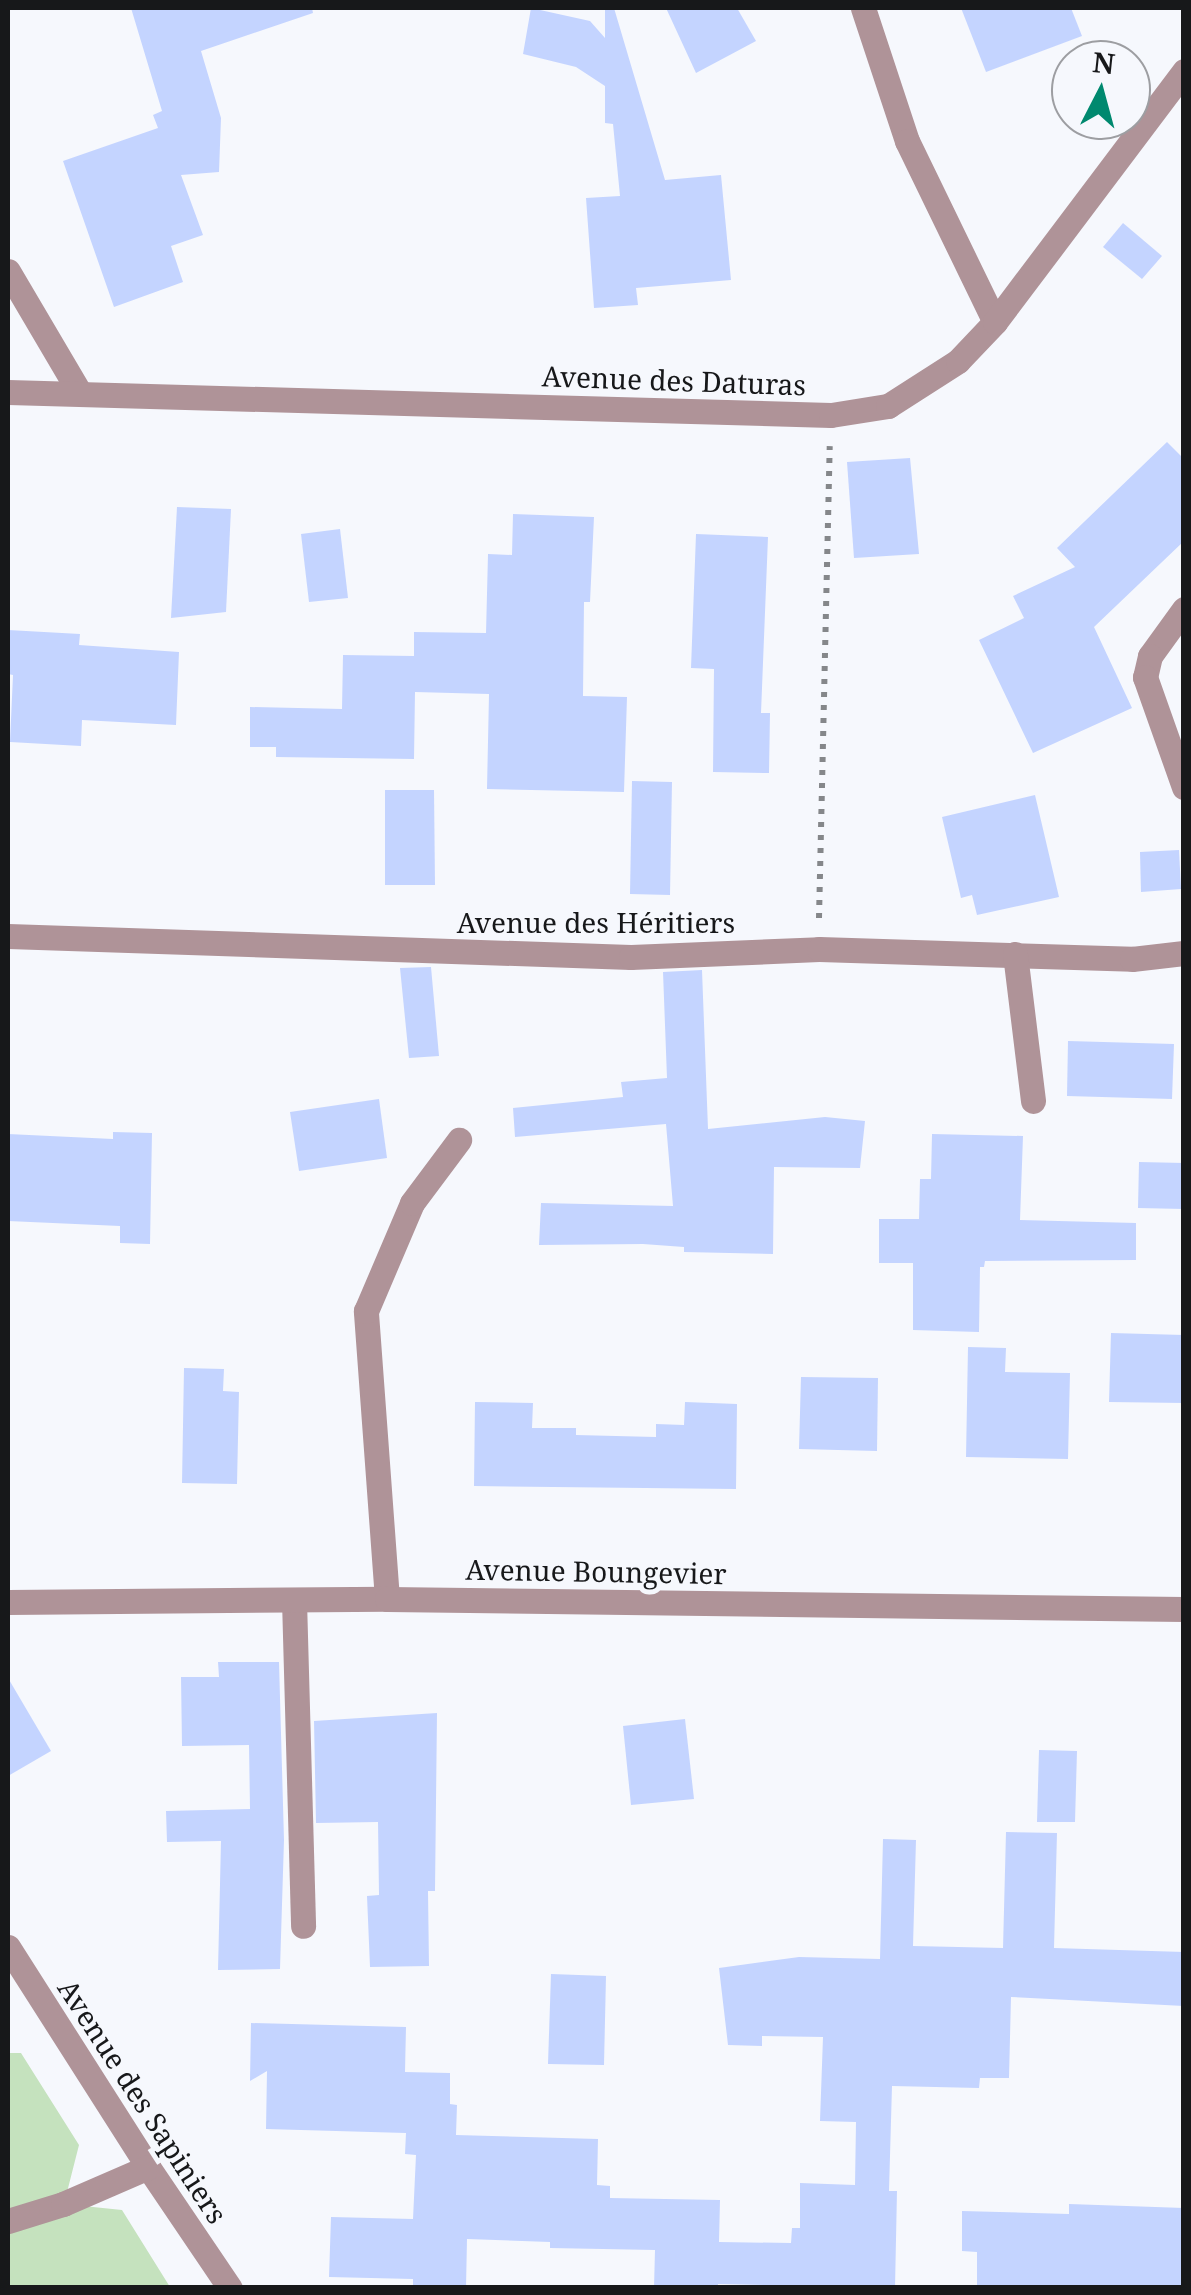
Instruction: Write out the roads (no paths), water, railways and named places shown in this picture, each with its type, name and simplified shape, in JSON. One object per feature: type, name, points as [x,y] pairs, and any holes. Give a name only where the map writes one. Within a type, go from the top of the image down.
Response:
[{"type":"street","points":[[863,8],[908,141],[995,322]]},
{"type":"street","name":"Avenue des Daturas","points":[[8,392],[830,415],[888,406],[927,385],[958,361],[995,322],[1184,71]]},
{"type":"street","points":[[8,270],[80,393]]},
{"type":"street","points":[[1184,609],[1150,656],[1145,677],[1184,787]]},
{"type":"street","name":"Avenue des Héritiers","points":[[8,936],[631,957],[818,949],[1132,958],[1184,953]]},
{"type":"street","points":[[1015,954],[1033,1101]]},
{"type":"street","points":[[388,1598],[366,1311],[412,1203],[460,1140]]},
{"type":"street","name":"Avenue Boungevier","points":[[8,1602],[388,1598],[1184,1609]]},
{"type":"street","points":[[294,1600],[303,1926]]},
{"type":"street","name":"Avenue des Sapiniers","points":[[8,1946],[230,2288]]},
{"type":"street","points":[[8,2221],[63,2204],[148,2167]]}]
